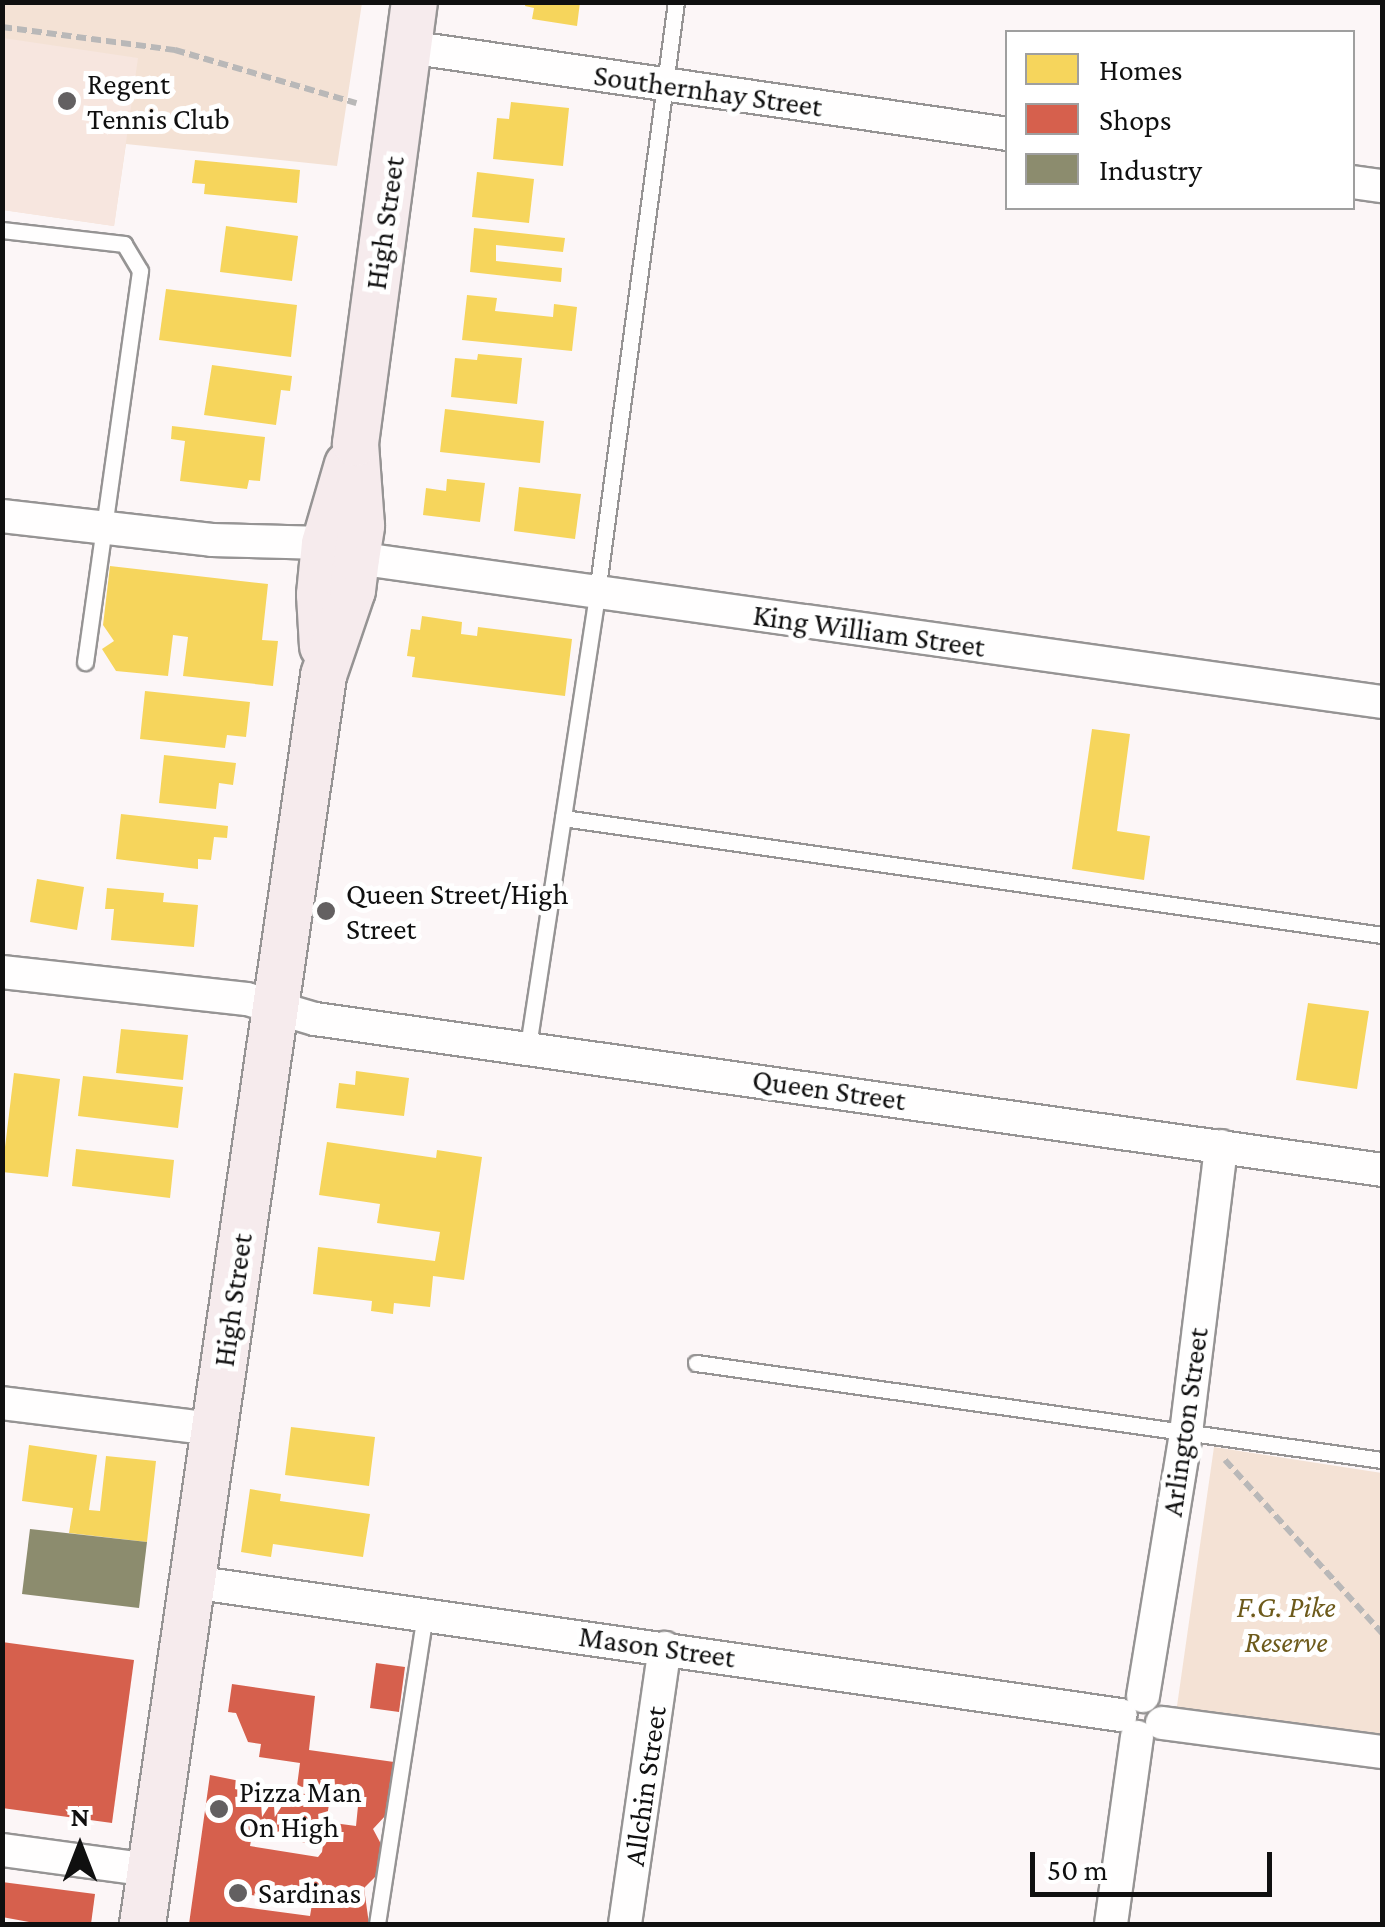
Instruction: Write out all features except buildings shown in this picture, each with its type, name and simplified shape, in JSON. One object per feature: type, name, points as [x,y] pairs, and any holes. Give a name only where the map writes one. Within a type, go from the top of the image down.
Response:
[{"type":"main road","name":"High Street","points":[[142,1924],[323,675],[352,590],[334,557],[361,525],[355,443],[414,2]]},
{"type":"street","name":"Southernhay Street","points":[[408,47],[1005,134]]},
{"type":"street","points":[[1355,182],[1382,186]]},
{"type":"street","name":"King William Street","points":[[2,516],[212,540],[1382,702]]},
{"type":"street","name":"Queen Street","points":[[2,972],[247,998],[315,1019],[528,1046],[1382,1170]]},
{"type":"street","name":"Arlington Street","points":[[1111,1924],[1141,1718],[1200,1440],[1221,1146]]},
{"type":"street","points":[[2,1403],[214,1429]]},
{"type":"street","name":"Mason Street","points":[[192,1582],[1382,1752]]},
{"type":"street","name":"Allchin Street","points":[[625,1924],[665,1648]]},
{"type":"street","points":[[2,1850],[150,1870]]},
{"type":"lane","points":[[528,1046],[597,592],[676,2]]},
{"type":"lane","points":[[2,230],[124,244],[140,271],[85,662]]},
{"type":"lane","points":[[563,818],[1382,935]]},
{"type":"lane","points":[[696,1362],[1200,1440],[1382,1460]]},
{"type":"lane","points":[[377,1924],[425,1614]]},
{"type":"path","points":[[2,27],[175,50],[356,103]]},
{"type":"path","points":[[1200,1440],[1382,1633]]},
{"type":"green space","points":[[3,3],[362,3],[337,166],[126,144],[114,226],[3,210]]},
{"type":"green space","name":"F.G. Pike Reserve","points":[[1214,1447],[1382,1473],[1382,1742],[1176,1713]]},
{"type":"shaded area","name":"Regent Tennis Club","points":[[3,38],[138,58],[114,226],[3,210]]},
{"type":"place","name":"Regent Tennis Club","points":[[67,101]]},
{"type":"place","name":"Queen Street/High Street","points":[[326,911]]},
{"type":"place","name":"Pizza Man On High","points":[[219,1809]]},
{"type":"place","name":"Sardinas","points":[[238,1893]]}]
